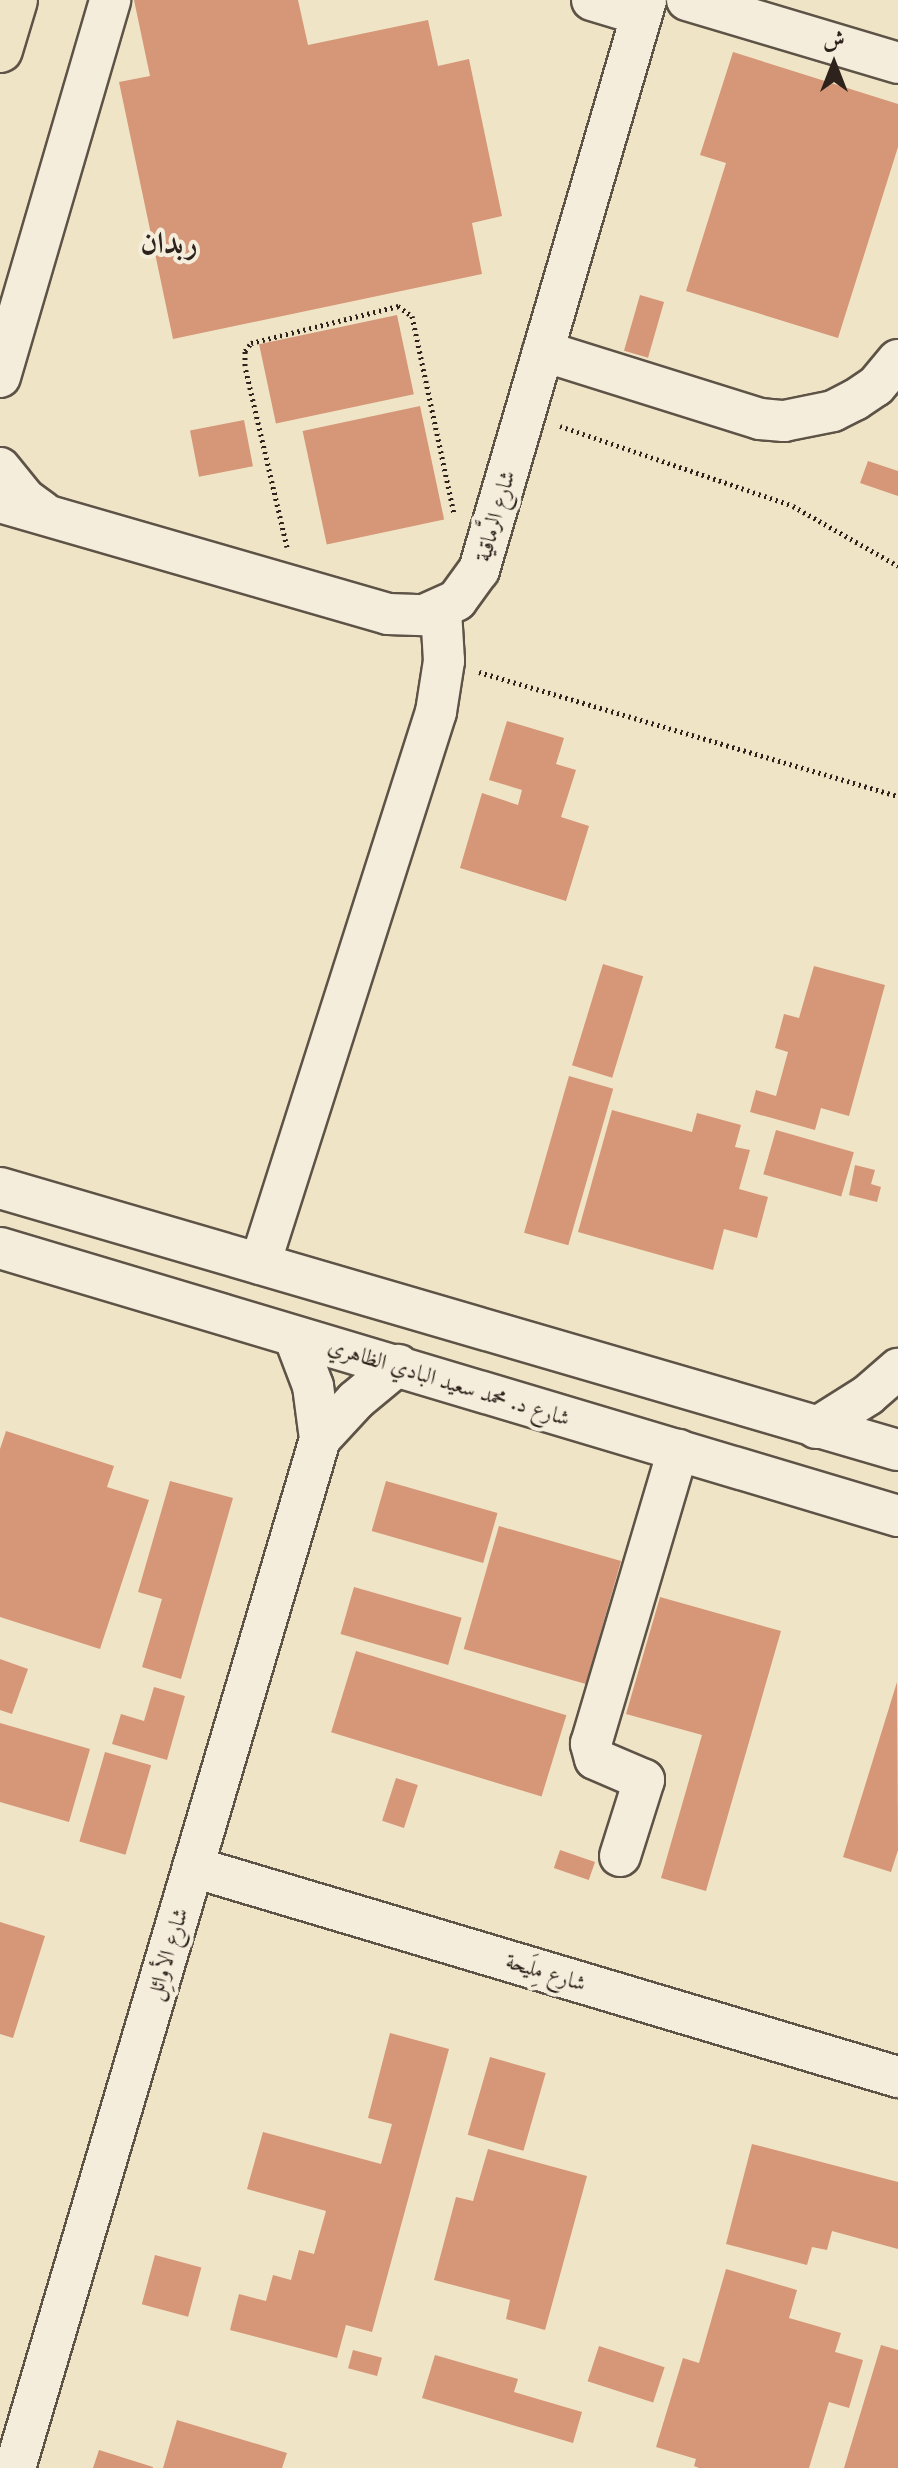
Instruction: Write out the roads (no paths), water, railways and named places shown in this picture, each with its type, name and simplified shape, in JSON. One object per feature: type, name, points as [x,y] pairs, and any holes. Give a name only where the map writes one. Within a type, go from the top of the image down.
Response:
[{"type":"main road","points":[[0,50],[15,0]]},
{"type":"street","points":[[0,377],[110,0]]},
{"type":"street","name":"شارع الرَّماقية","points":[[441,610],[457,600],[479,570],[644,7],[592,0]]},
{"type":"street","points":[[687,0],[898,63]]},
{"type":"street","points":[[543,351],[760,419],[784,421],[821,415],[855,400],[876,386],[898,360]]},
{"type":"street","points":[[0,468],[25,499],[43,512]]},
{"type":"street","points":[[0,502],[388,614],[424,615],[441,610],[444,661],[436,712],[260,1264]]},
{"type":"street","points":[[0,1188],[898,1450]]},
{"type":"street","name":"شارع د. محمد سعيد البادي الظاهري","points":[[0,1248],[898,1516]]},
{"type":"street","name":"شارع الأوائِل","points":[[15,2468],[320,1439],[313,1386],[294,1336]]},
{"type":"street","name":"شارع الأوائِل","points":[[320,1439],[356,1400],[398,1365]]},
{"type":"street","points":[[816,1428],[868,1395],[898,1369]]},
{"type":"street","points":[[620,1856],[644,1780],[595,1759],[591,1744],[678,1450]]},
{"type":"street","name":"شارع مِلَيحة","points":[[193,1867],[898,2077]]},
{"type":"district","name":"ربدان","points":[[169,243]]}]
